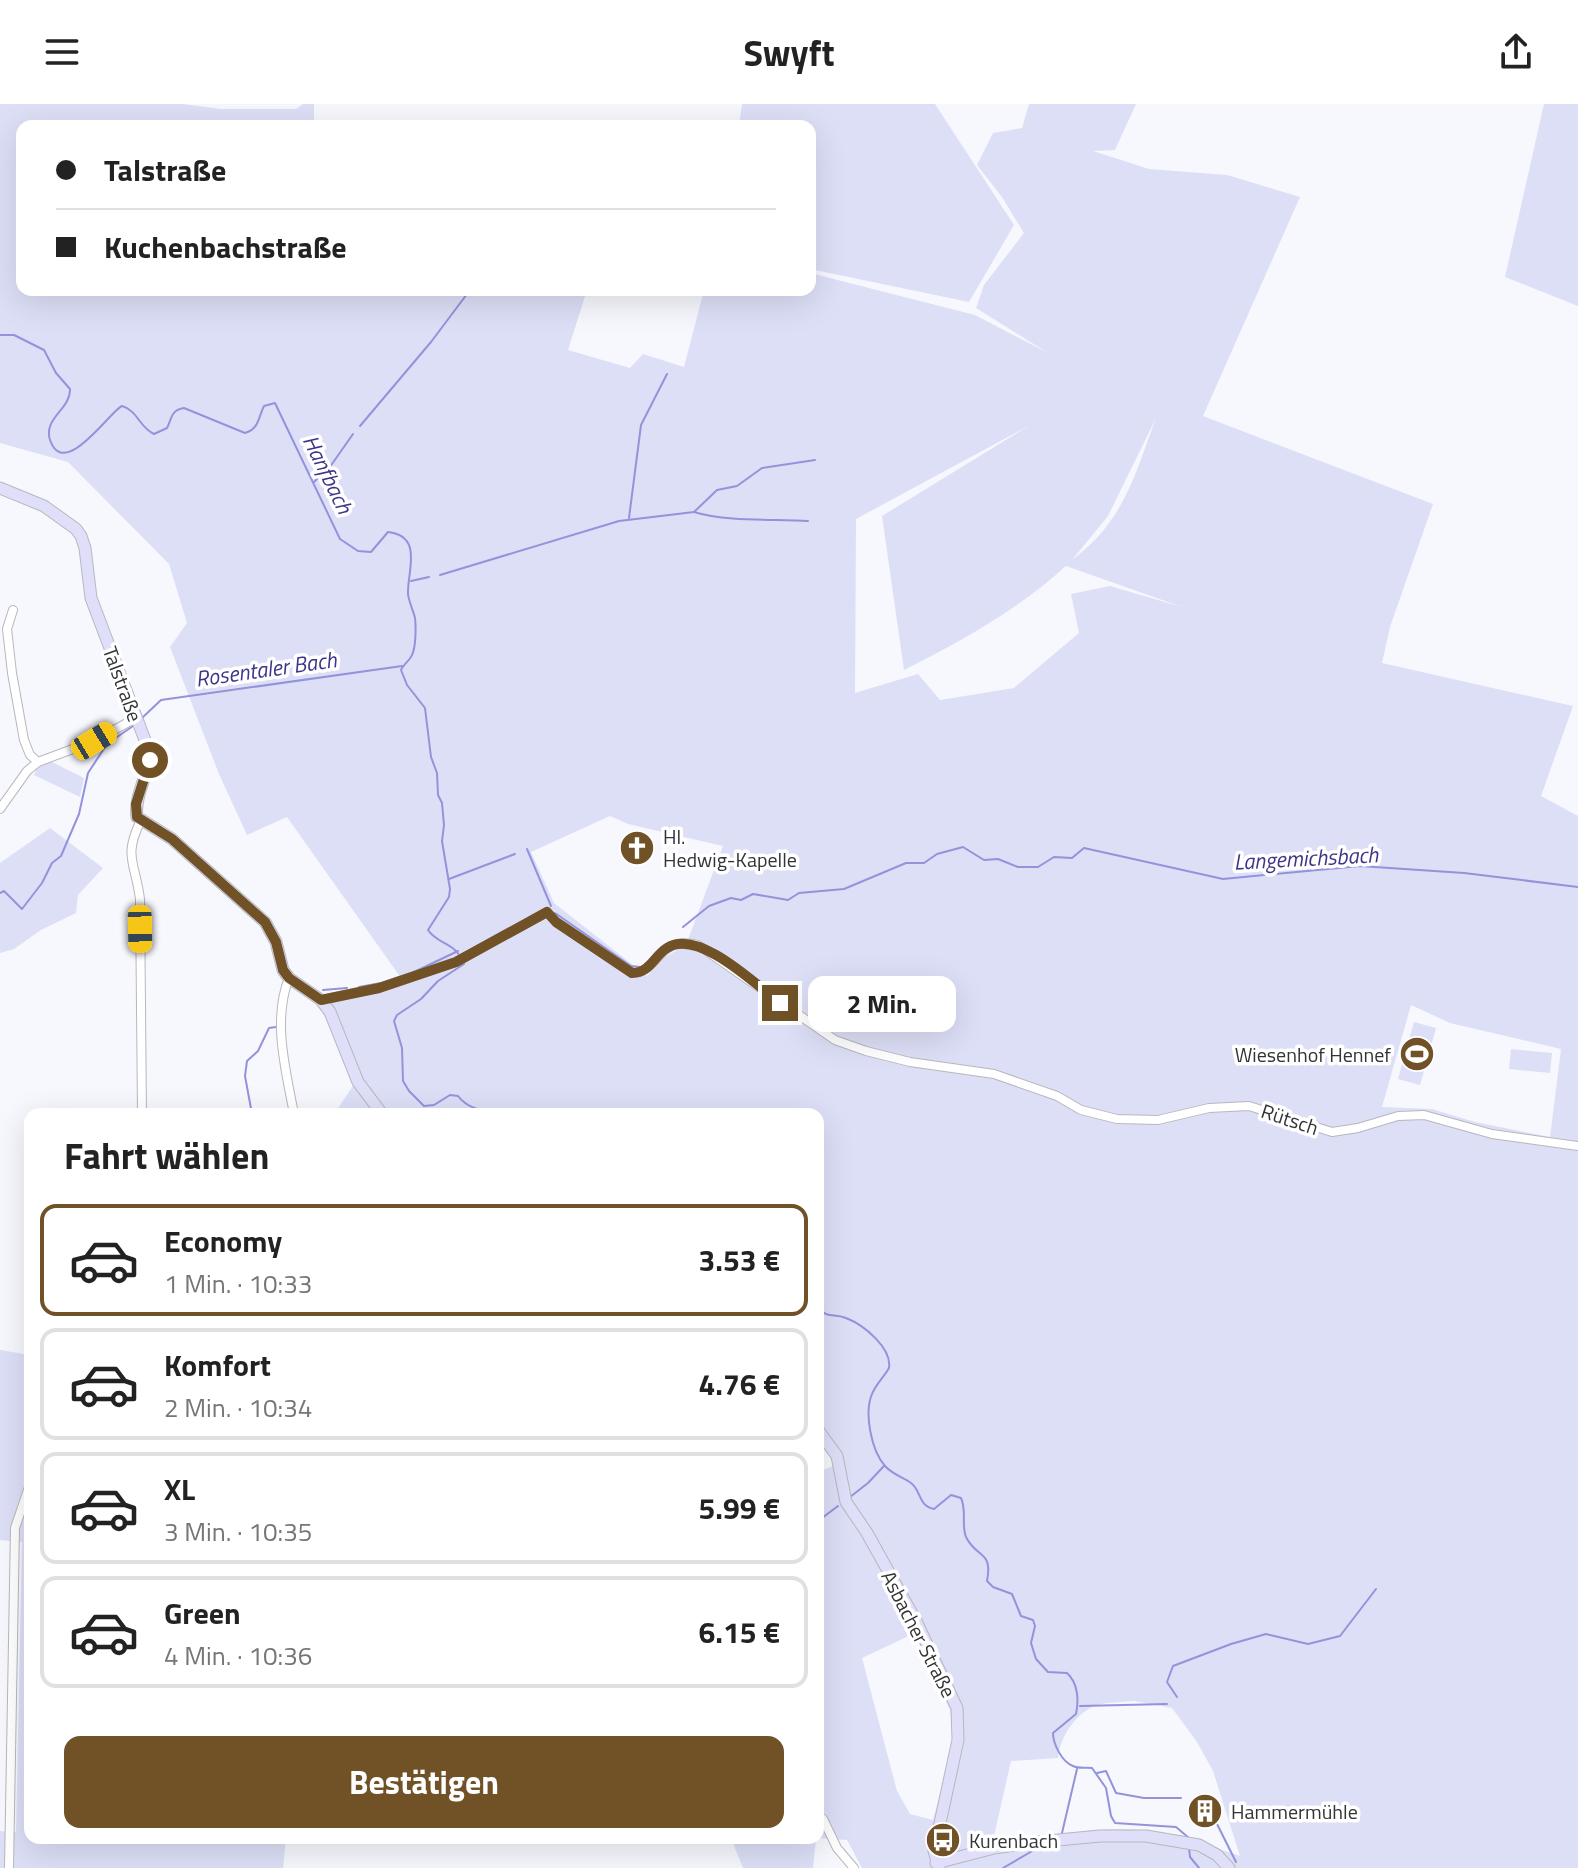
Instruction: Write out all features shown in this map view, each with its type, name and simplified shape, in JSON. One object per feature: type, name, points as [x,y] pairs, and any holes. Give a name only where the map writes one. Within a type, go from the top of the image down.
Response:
[{"type":"main road","name":"Talstraße","points":[[0,488],[44,506],[81,536],[91,598],[151,756],[148,774],[136,804],[141,820]]},
{"type":"main road","points":[[141,820],[172,839],[265,922],[276,942],[283,970],[289,978],[321,1000],[330,1012],[358,1082],[378,1108]]},
{"type":"main road","name":"Asbacher Straße","points":[[824,1438],[837,1456],[846,1502],[916,1621],[957,1708],[958,1740],[936,1841],[936,1866]]},
{"type":"main road","points":[[936,1866],[994,1848],[1100,1836],[1146,1836],[1199,1845],[1217,1855],[1229,1868]]},
{"type":"street","points":[[13,610],[7,629],[12,673],[24,740],[30,755],[38,762]]},
{"type":"street","points":[[0,809],[27,771],[38,762],[94,741],[136,718]]},
{"type":"street","points":[[141,820],[130,842],[129,853],[137,875],[140,899],[142,1108]]},
{"type":"street","name":"Rütsch","points":[[321,1000],[379,988],[456,962],[547,912],[556,922],[632,973],[646,970],[675,943],[698,945],[835,1040],[910,1062],[994,1074],[1057,1096],[1081,1110],[1117,1119],[1158,1120],[1209,1108],[1249,1106],[1332,1132],[1398,1116],[1424,1115],[1492,1134],[1578,1146]]},
{"type":"street","points":[[289,978],[283,994],[283,1053],[293,1108]]},
{"type":"street","points":[[9,1868],[15,1528],[24,1502]]},
{"type":"street","points":[[824,1821],[837,1848],[854,1868]]},
{"type":"shaded area","points":[[0,104],[183,104],[221,109],[296,109],[303,104],[314,104],[314,120],[16,120],[16,296],[585,296],[568,350],[630,368],[643,354],[684,367],[702,296],[816,296],[816,275],[975,315],[1048,353],[976,308],[984,285],[1024,233],[977,165],[993,133],[1022,128],[1029,104],[1136,104],[1115,150],[1093,151],[1149,169],[1227,175],[1300,197],[1203,416],[1433,504],[1390,627],[1382,663],[1573,706],[1541,796],[1578,816],[1578,1868],[862,1868],[847,1840],[824,1839],[824,1470],[836,1465],[824,1444],[824,1108],[338,1108],[355,1083],[320,1005],[401,978],[287,817],[247,835],[219,774],[170,647],[187,623],[169,564],[68,462],[0,443]],"holes":[[[1156,418],[1133,479],[1116,513],[1090,545],[1072,560],[1108,516]],[[1030,425],[882,516],[904,670],[1009,611],[1066,566],[1182,607],[1110,586],[1071,594],[1079,633],[1014,688],[940,700],[918,674],[855,693],[856,519]],[[610,816],[628,824],[723,846],[686,945],[665,957],[647,976],[554,903],[531,852]],[[1411,1005],[1450,1023],[1561,1049],[1550,1137],[1475,1122],[1432,1109],[1382,1107]],[[915,1633],[950,1710],[954,1740],[933,1820],[910,1814],[897,1791],[862,1658]],[[1135,1701],[1172,1708],[1197,1742],[1213,1771],[1240,1856],[1178,1837],[1121,1829],[1084,1831],[992,1845],[1011,1761],[1058,1758],[1066,1733],[1085,1711],[1101,1704]]]},
{"type":"shaded area","points":[[742,104],[935,104],[1014,225],[969,302],[816,270],[816,120],[740,120]]},
{"type":"shaded area","points":[[1544,104],[1578,104],[1578,306],[1505,277]]},
{"type":"shaded area","points":[[50,761],[84,778],[80,797],[34,775],[37,768]]},
{"type":"shaded area","points":[[50,828],[103,868],[78,895],[76,913],[41,930],[14,949],[0,953],[0,863]]},
{"type":"shaded area","name":"Wiesenhof Hennef","points":[[1414,1022],[1436,1028],[1420,1085],[1398,1079]]},
{"type":"shaded area","points":[[1511,1049],[1552,1053],[1550,1073],[1509,1069]]},
{"type":"shaded area","points":[[0,1350],[24,1354],[24,1844],[285,1844],[283,1868],[0,1868],[0,1831],[16,1832],[22,1542],[0,1540]]},
{"type":"shaded area","points":[[733,1844],[815,1844],[813,1868],[743,1868]]},
{"type":"waterway","points":[[360,426],[466,296]]},
{"type":"waterway","name":"Hanfbach","points":[[0,335],[14,335],[44,350],[56,373],[70,389],[66,402],[50,426],[50,440],[57,451],[65,453],[76,449],[122,406],[154,434],[167,428],[174,413],[184,408],[245,433],[256,426],[264,406],[275,403],[340,539],[358,551],[371,552],[388,532],[406,540],[411,556],[408,594],[415,618],[415,637],[412,655],[401,670],[407,685],[425,708],[431,757],[442,803],[442,841],[450,889],[449,897],[428,930],[461,958]]},
{"type":"waterway","points":[[629,518],[641,425],[667,374]]},
{"type":"waterway","points":[[314,482],[332,464],[353,434]]},
{"type":"waterway","points":[[440,575],[619,521],[694,512],[717,490],[737,486],[762,468],[815,460]]},
{"type":"waterway","points":[[694,512],[735,519],[808,521]]},
{"type":"waterway","points":[[411,581],[429,577]]},
{"type":"waterway","name":"Rosentaler Bach","points":[[142,718],[161,700],[402,666]]},
{"type":"waterway","name":"Rosentaler Bach","points":[[0,893],[4,891],[22,909],[42,883],[52,863],[61,856],[79,814],[88,773],[107,744],[133,726]]},
{"type":"waterway","name":"Langemichsbach","points":[[683,927],[709,906],[731,898],[741,900],[753,894],[788,900],[799,893],[844,889],[906,863],[924,863],[937,854],[963,847],[984,860],[998,859],[1018,867],[1038,867],[1054,857],[1072,858],[1084,848],[1223,879],[1360,866],[1464,873],[1578,887]]},
{"type":"waterway","name":"Langemichsbach","points":[[527,849],[551,906]]},
{"type":"waterway","name":"Langemichsbach","points":[[449,879],[515,854]]},
{"type":"waterway","name":"Langemichsbach","points":[[555,913],[631,966],[640,967]]},
{"type":"waterway","points":[[414,972],[458,951]]},
{"type":"waterway","name":"Hanfbach","points":[[464,964],[438,981],[421,999],[397,1015],[394,1021],[402,1048],[403,1081],[409,1091],[424,1106],[434,1105],[450,1095],[458,1096],[475,1108]]},
{"type":"waterway","points":[[359,987],[381,983]]},
{"type":"waterway","points":[[323,990],[347,988]]},
{"type":"waterway","points":[[251,1108],[245,1076],[247,1061],[258,1051],[269,1028],[276,1027]]},
{"type":"waterway","name":"Hanfbach","points":[[824,1313],[846,1318],[861,1326],[881,1345],[889,1360],[889,1368],[874,1390],[869,1411],[873,1441],[880,1459],[891,1471],[911,1483],[929,1507],[934,1509],[951,1495],[961,1498],[966,1537],[986,1559],[987,1581],[993,1587],[1012,1594],[1021,1616],[1033,1620],[1035,1626],[1031,1643],[1036,1659],[1048,1672],[1067,1673],[1073,1682],[1077,1698],[1076,1714],[1053,1733],[1062,1757],[1075,1767],[1092,1768],[1106,1788],[1115,1823],[1176,1827],[1189,1838]]},
{"type":"waterway","points":[[850,1497],[884,1466]]},
{"type":"waterway","points":[[824,1516],[838,1506]]},
{"type":"waterway","points":[[1177,1697],[1167,1682],[1173,1666],[1266,1634],[1308,1644],[1340,1636],[1376,1589]]},
{"type":"waterway","points":[[1080,1706],[1167,1704]]},
{"type":"waterway","points":[[1062,1833],[1077,1769]]},
{"type":"waterway","points":[[1097,1773],[1106,1771],[1116,1793],[1144,1798],[1181,1798]]},
{"type":"waterway","points":[[1215,1820],[1236,1862]]},
{"type":"waterway","name":"Hanfbach","points":[[1189,1848],[1190,1857],[1199,1868]]},
{"type":"waterway","points":[[1003,1868],[1034,1850]]},
{"type":"place","name":"Hl. Hedwig-Kapelle","points":[[637,848]]},
{"type":"place","name":"Wiesenhof Hennef","points":[[1417,1054]]},
{"type":"place","name":"Hammermühle","points":[[1205,1811]]},
{"type":"place","name":"Kurenbach","points":[[943,1840]]},
{"type":"route","points":[[150,760],[136,804],[137,817],[172,839],[265,922],[272,931],[283,970],[289,978],[321,1000],[379,988],[456,962],[547,912],[556,922],[632,973],[646,970],[675,943],[686,942],[698,945],[736,969],[780,1003]]}]
